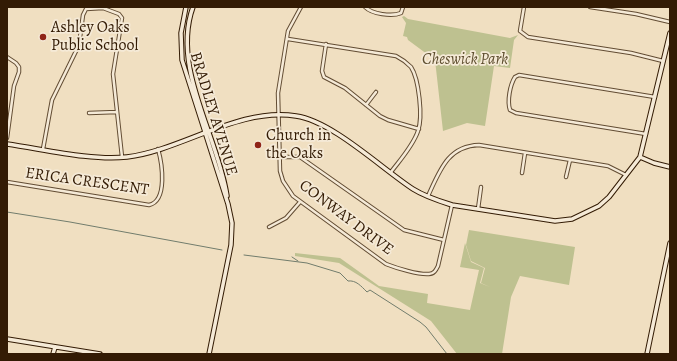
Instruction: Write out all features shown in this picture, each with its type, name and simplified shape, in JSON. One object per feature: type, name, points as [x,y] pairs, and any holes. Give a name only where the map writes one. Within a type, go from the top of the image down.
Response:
[{"type":"street","name":"BRADLEY AVENUE","points":[[186,7],[181,33],[182,60],[204,133],[228,204]]},
{"type":"street","name":"BRADLEY AVENUE","points":[[193,7],[187,30],[190,72],[226,189],[232,223],[231,245],[208,354]]},
{"type":"street","name":"CONWAY DRIVE","points":[[302,7],[288,31],[278,93],[280,114],[278,157],[284,181],[293,196],[386,264],[394,268],[430,274],[436,271],[438,266],[452,205]]},
{"type":"street","points":[[365,7],[369,11],[395,15],[401,13],[403,7]]},
{"type":"street","points":[[524,7],[520,31],[528,37],[631,53],[664,61]]},
{"type":"street","points":[[590,7],[636,14],[670,22]]},
{"type":"street","points":[[43,149],[52,100],[79,45],[86,9],[92,8],[112,10],[119,14],[122,18],[113,74],[122,157]]},
{"type":"street","points":[[7,144],[100,157],[122,157],[157,148],[255,117],[280,114],[298,116],[325,126],[414,190],[428,196],[452,205],[555,221],[572,219],[599,206],[640,157],[647,135],[670,33]]},
{"type":"street","points":[[288,38],[386,54],[404,61],[416,77],[420,113],[419,129],[414,140],[391,172]]},
{"type":"street","points":[[326,44],[322,71],[324,77],[345,88],[388,120],[419,129]]},
{"type":"street","points":[[7,57],[19,67],[11,103],[7,138]]},
{"type":"street","points":[[647,135],[516,113],[510,110],[509,106],[512,83],[515,77],[519,75],[655,97]]},
{"type":"street","points":[[366,105],[376,92]]},
{"type":"street","points":[[7,102],[11,103]]},
{"type":"street","points":[[90,113],[117,112]]},
{"type":"street","points":[[428,196],[438,174],[452,154],[457,149],[467,146],[479,145],[608,166],[626,175]]},
{"type":"street","name":"ERICA CRESCENT","points":[[7,182],[149,205],[156,203],[158,200],[161,182],[162,167],[157,148]]},
{"type":"street","points":[[522,173],[525,153]]},
{"type":"street","points":[[278,157],[300,157],[404,230],[444,240]]},
{"type":"street","points":[[640,157],[654,163],[670,167]]},
{"type":"street","points":[[566,177],[570,160]]},
{"type":"street","points":[[478,209],[481,187]]},
{"type":"street","points":[[269,227],[286,218],[300,202]]},
{"type":"street","points":[[647,354],[670,243]]},
{"type":"street","points":[[7,339],[100,354]]},
{"type":"street","points":[[53,354],[55,347]]},
{"type":"green space","name":"Cheswick Park","points":[[404,16],[408,19],[510,38],[518,35],[514,40],[510,68],[494,66],[485,126],[467,123],[443,131],[435,60],[408,40],[407,37],[403,36],[406,23],[402,17]]},
{"type":"green space","points":[[469,230],[575,247],[569,285],[520,276],[511,297],[502,354],[457,354],[431,321],[339,263],[295,256],[295,253],[340,258],[379,286],[428,294],[427,303],[470,310],[479,270],[460,267],[465,243],[471,262],[484,268],[480,283],[490,287],[481,283],[485,268],[471,261],[466,245]]},
{"type":"waterway","points":[[7,212],[222,250]]},
{"type":"waterway","points":[[244,255],[307,263],[340,273],[348,281],[356,282],[367,292],[370,290],[420,322],[426,327],[447,354]]},
{"type":"waterway","points":[[292,257],[298,261]]},
{"type":"place","name":"Ashley Oaks Public School","points":[[43,37]]},
{"type":"place","name":"Church in the Oaks","points":[[258,145]]}]
